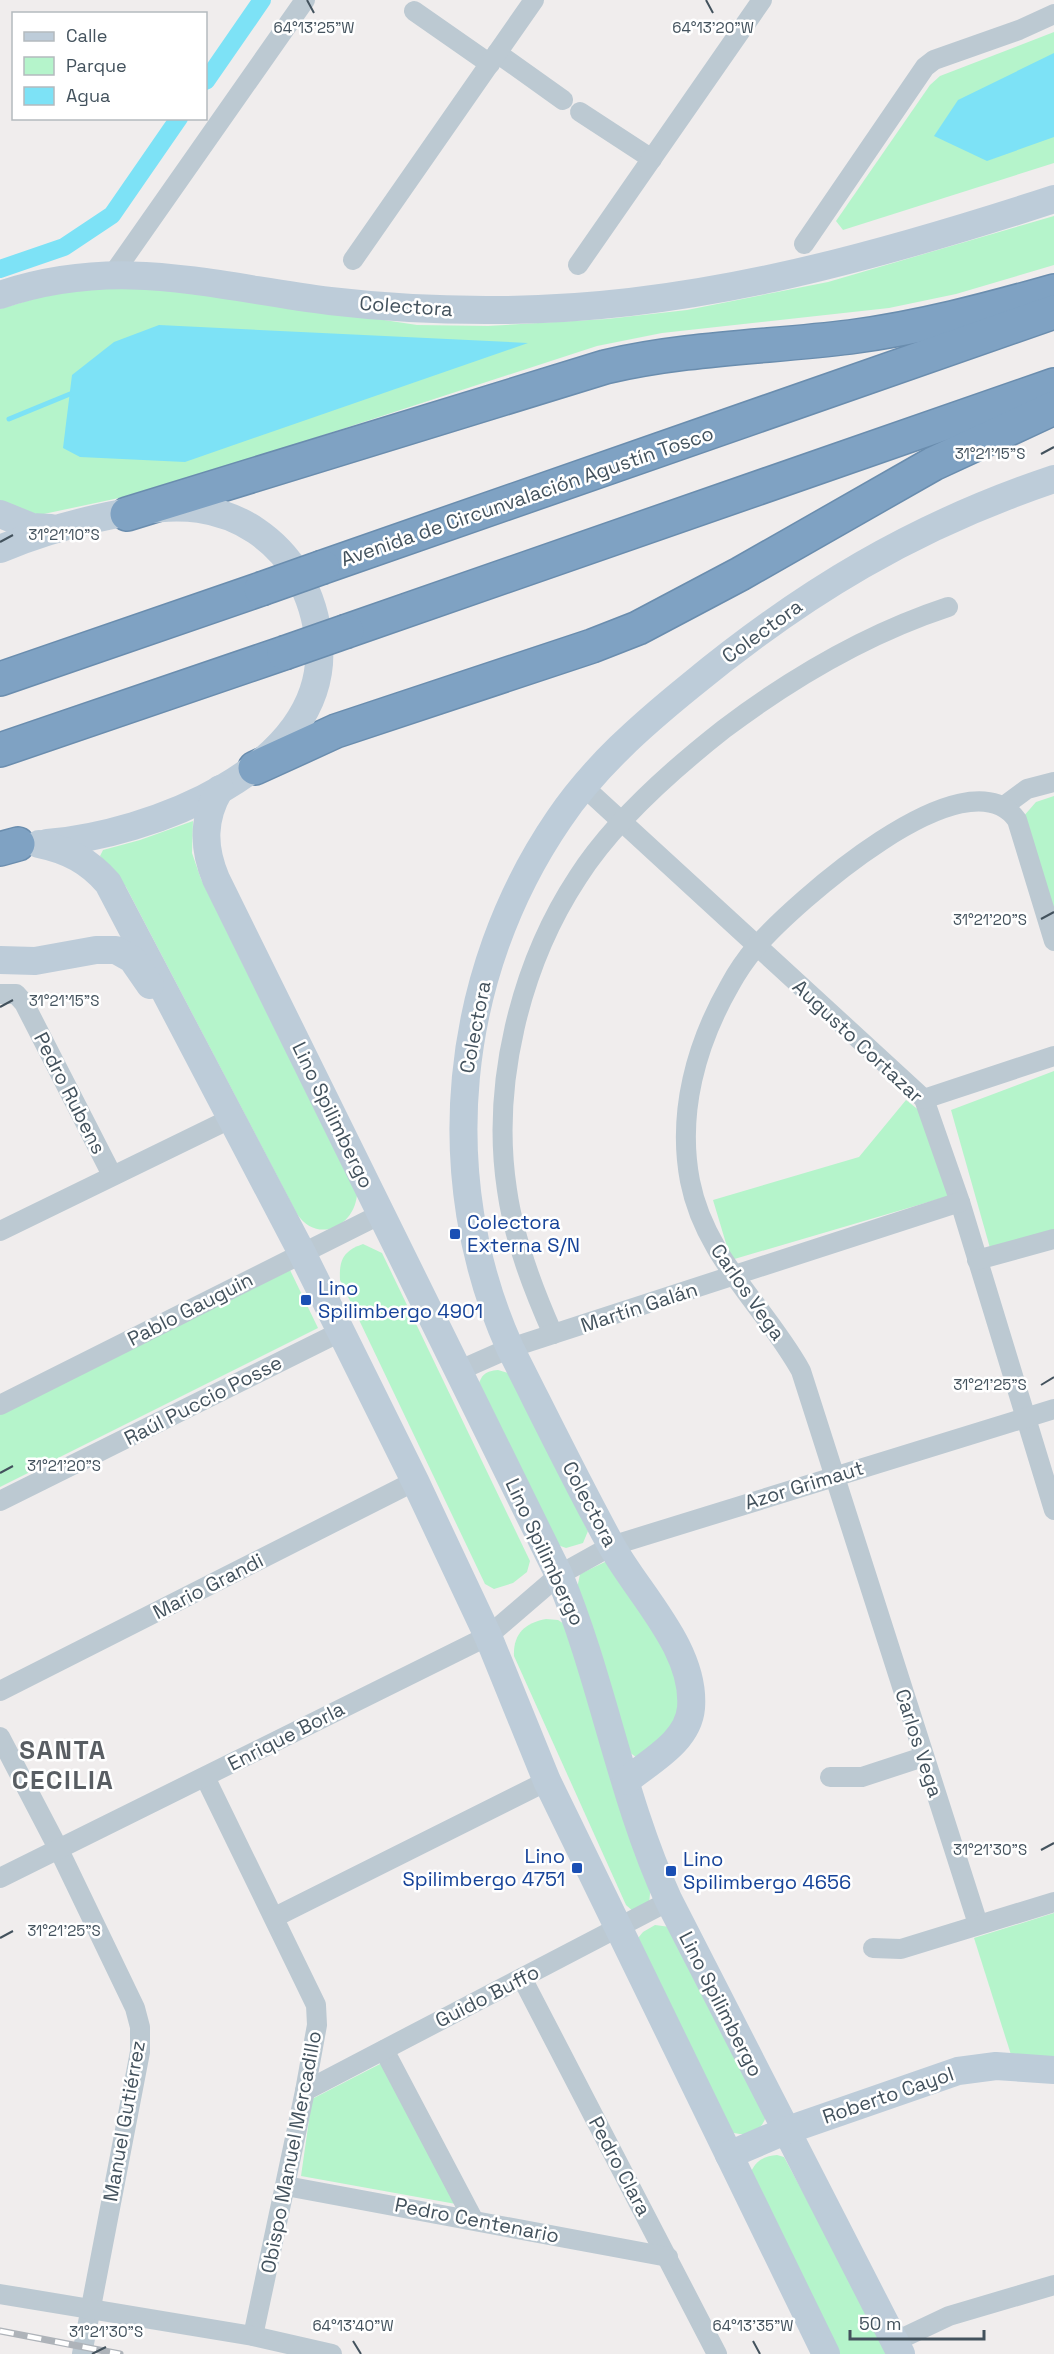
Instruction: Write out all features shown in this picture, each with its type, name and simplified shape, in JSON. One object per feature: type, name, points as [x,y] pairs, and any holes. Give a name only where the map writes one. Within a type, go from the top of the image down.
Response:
[{"type":"highway","points":[[127,514],[615,364],[678,353],[885,331],[950,318],[1054,291]]},
{"type":"highway","name":"Avenida de Circunvalación Agustín Tosco","points":[[0,679],[1054,312]]},
{"type":"highway","points":[[0,750],[1054,385]]},
{"type":"highway","points":[[255,768],[336,731],[592,646],[638,628],[730,579],[933,464],[1054,408]]},
{"type":"main road","name":"Colectora","points":[[0,295],[48,282],[113,274],[190,279],[329,301],[383,306],[488,310],[590,307],[688,296],[765,280],[948,232],[1054,199]]},
{"type":"main road","name":"Colectora","points":[[626,1781],[675,1742],[686,1727],[691,1709],[690,1683],[684,1664],[660,1620],[611,1546],[510,1348],[499,1324],[481,1265],[467,1202],[463,1109],[468,1048],[483,982],[507,914],[540,849],[583,786],[629,739],[681,694],[772,622],[866,561],[915,534],[967,510],[1054,480]]},
{"type":"main road","points":[[0,549],[59,528],[127,514],[184,508],[232,517],[247,524],[274,544],[302,582],[318,633],[313,693],[295,727],[255,768],[220,789],[139,823],[80,838],[14,844]]},
{"type":"main road","points":[[0,514],[32,527],[59,528]]},
{"type":"main road","name":"Lino Spilimbergo","points":[[220,789],[207,823],[206,849],[209,862],[559,1575],[579,1623],[626,1781],[658,1876],[669,1901],[898,2348]]},
{"type":"main road","points":[[14,844],[79,857],[95,868],[108,883],[197,1049],[342,1331],[488,1635],[547,1781],[826,2354]]},
{"type":"main road","points":[[0,960],[35,961],[107,949],[124,953],[132,959],[197,1049]]},
{"type":"main road","name":"Roberto Cayol","points":[[729,2155],[785,2131],[977,2066],[1054,2070]]},
{"type":"street","points":[[113,274],[305,0]]},
{"type":"street","points":[[353,260],[534,0]]},
{"type":"street","points":[[578,265],[762,0]]},
{"type":"street","points":[[414,11],[563,100]]},
{"type":"street","points":[[804,244],[925,67],[934,60],[1019,30],[1054,14]]},
{"type":"street","points":[[580,112],[652,159]]},
{"type":"street","points":[[553,1334],[536,1297],[518,1240],[506,1190],[504,1134],[509,1064],[527,988],[557,912],[578,876],[621,824],[689,757],[759,704],[852,646],[911,620],[948,607]]},
{"type":"street","points":[[1054,782],[1027,789],[1004,806],[1017,820],[1054,941]]},
{"type":"street","name":"Augusto Cortazar","points":[[583,786],[621,824],[924,1099],[960,1202],[1054,1510]]},
{"type":"street","name":"Carlos Vega","points":[[978,1924],[801,1371],[770,1322],[733,1277],[703,1223],[690,1181],[686,1147],[688,1104],[703,1040],[730,984],[756,947],[834,874],[900,830],[925,816],[963,802],[983,800],[1004,806]]},
{"type":"street","name":"Pedro Rubens","points":[[0,994],[16,994],[24,1003],[112,1175]]},
{"type":"street","points":[[924,1099],[1054,1056]]},
{"type":"street","name":"Pedro Rubens","points":[[0,1231],[232,1118]]},
{"type":"street","name":"Martín Galán","points":[[458,1371],[510,1348],[960,1202]]},
{"type":"street","name":"Pablo Gauguin","points":[[0,1405],[381,1214]]},
{"type":"street","points":[[976,1260],[1054,1239]]},
{"type":"street","name":"Raúl Puccio Posse","points":[[0,1501],[342,1331]]},
{"type":"street","name":"Azor Grimaut","points":[[559,1575],[611,1546],[1054,1409]]},
{"type":"street","name":"Mario Grandi","points":[[0,1691],[415,1481]]},
{"type":"street","name":"Enrique Borla","points":[[0,1878],[488,1635],[559,1575]]},
{"type":"street","name":"Manuel Gutiérrez","points":[[0,1737],[59,1850],[135,2008],[140,2027],[140,2052],[82,2354]]},
{"type":"street","points":[[830,1777],[862,1777],[923,1757]]},
{"type":"street","name":"Obispo Manuel Mercadillo","points":[[205,1777],[316,2005],[317,2025],[305,2091],[253,2336]]},
{"type":"street","points":[[275,1917],[547,1781]]},
{"type":"street","name":"Guido Buffo","points":[[305,2091],[669,1901]]},
{"type":"street","points":[[873,1948],[901,1949],[1054,1902]]},
{"type":"street","name":"Pedro Clara","points":[[522,1978],[717,2354]]},
{"type":"street","points":[[384,2050],[473,2218]]},
{"type":"street","name":"Pedro Centenario","points":[[286,2186],[473,2218],[668,2257]]},
{"type":"street","points":[[898,2348],[949,2316],[1054,2285]]},
{"type":"street","points":[[0,2294],[253,2336],[332,2354]]},
{"type":"green space","points":[[1054,32],[1054,163],[843,230],[836,221],[930,85],[940,76]]},
{"type":"green space","points":[[1054,216],[1054,265],[956,294],[889,308],[662,333],[597,346],[152,491],[39,515],[0,501],[0,309],[67,289],[147,284],[417,325],[488,326],[607,319],[687,310],[828,282]]},
{"type":"green space","points":[[1054,796],[1054,912],[1023,817],[1036,802]]},
{"type":"green space","points":[[193,821],[192,853],[201,879],[357,1195],[349,1216],[333,1228],[324,1230],[314,1228],[305,1223],[297,1214],[126,887],[100,856],[103,850],[140,840]]},
{"type":"green space","points":[[1054,1071],[1054,1231],[990,1248],[951,1110]]},
{"type":"green space","points":[[906,1100],[925,1115],[949,1196],[731,1260],[713,1200],[859,1157]]},
{"type":"green space","points":[[363,1244],[382,1253],[530,1561],[527,1572],[513,1583],[494,1589],[485,1584],[340,1280],[340,1267],[344,1257],[351,1250]]},
{"type":"green space","points":[[290,1270],[318,1328],[0,1487],[0,1413]]},
{"type":"green space","points":[[498,1370],[508,1373],[588,1531],[583,1543],[566,1548],[555,1544],[478,1387],[484,1374]]},
{"type":"green space","points":[[609,1560],[677,1667],[682,1697],[672,1726],[647,1754],[636,1757],[629,1752],[577,1589],[580,1574]]},
{"type":"green space","points":[[546,1619],[558,1620],[569,1627],[651,1884],[649,1904],[634,1912],[626,1905],[514,1656],[515,1642],[521,1631]]},
{"type":"green space","points":[[1054,1913],[1054,2062],[1013,2061],[974,1938]]},
{"type":"green space","points":[[655,1925],[670,1927],[766,2117],[760,2127],[752,2132],[742,2134],[731,2132],[638,1938]]},
{"type":"green space","points":[[382,2063],[456,2204],[301,2176],[312,2099]]},
{"type":"green space","points":[[777,2155],[784,2157],[890,2354],[837,2354],[750,2175],[760,2160]]},
{"type":"water","points":[[1054,53],[1054,137],[987,161],[934,136],[958,100]]},
{"type":"water","points":[[159,325],[528,343],[185,462],[80,457],[63,448],[72,375],[114,342]]},
{"type":"waterway","points":[[207,80],[262,0]]},
{"type":"waterway","points":[[0,269],[64,247],[112,215],[178,120]]},
{"type":"waterway","points":[[9,419],[70,394]]},
{"type":"railway","points":[[0,2331],[120,2354]]},
{"type":"place","name":"Colectora Externa S/N","points":[[455,1234]]},
{"type":"place","name":"Lino Spilimbergo 4901","points":[[306,1300]]},
{"type":"place","name":"Lino Spilimbergo 4751","points":[[577,1868]]},
{"type":"place","name":"Lino Spilimbergo 4656","points":[[671,1871]]},
{"type":"district","name":"SANTA CECILIA","points":[[63,1765]]}]
